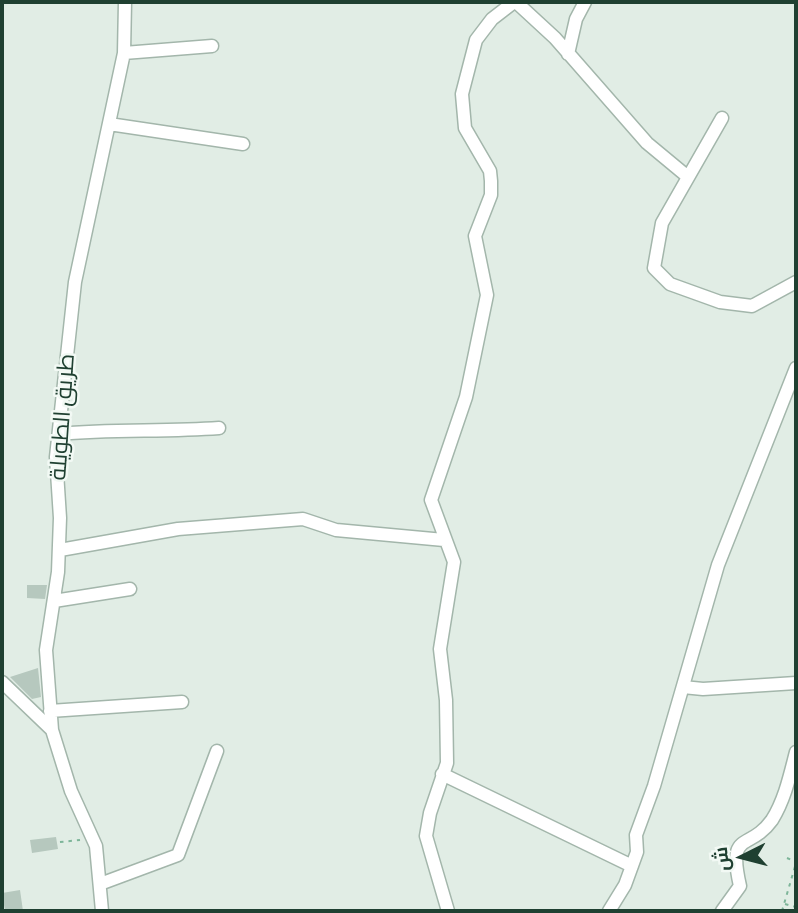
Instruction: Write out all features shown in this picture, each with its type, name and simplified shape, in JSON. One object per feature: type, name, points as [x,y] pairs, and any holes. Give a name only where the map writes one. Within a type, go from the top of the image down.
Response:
[{"type":"street","name":"طريق الطويلة","points":[[102,911],[94,839],[71,791],[51,730],[46,650],[60,550],[60,518],[55,474],[75,282],[87,212],[124,53],[125,2]]},
{"type":"street","points":[[447,911],[426,836],[447,764],[441,635],[454,562],[432,509],[431,491],[466,397],[487,295],[475,236],[491,195],[491,181],[485,160],[465,128],[462,94],[471,50],[476,40],[492,19],[515,2],[568,54],[647,143],[688,177]]},
{"type":"street","points":[[568,54],[576,19],[585,2]]},
{"type":"street","points":[[124,53],[212,46]]},
{"type":"street","points":[[722,117],[662,222],[654,268],[670,284],[720,302],[752,306],[796,282]]},
{"type":"street","points":[[109,124],[243,144]]},
{"type":"street","points":[[609,911],[625,886],[637,852],[636,835],[654,786],[718,565],[796,368]]},
{"type":"street","points":[[59,434],[102,430],[142,432],[219,428]]},
{"type":"street","points":[[60,550],[178,529],[295,519],[336,530],[444,540]]},
{"type":"street","points":[[54,601],[130,589]]},
{"type":"street","points":[[2,682],[51,730]]},
{"type":"street","points":[[683,687],[703,690],[796,683]]},
{"type":"street","points":[[50,711],[182,702]]},
{"type":"street","points":[[100,884],[178,855],[217,751]]},
{"type":"street","points":[[722,911],[740,886],[734,859],[743,842],[770,822],[785,794],[796,752]]},
{"type":"street","points":[[442,775],[632,866]]},
{"type":"path","points":[[61,842],[94,839]]},
{"type":"path","points":[[782,911],[796,863],[787,858]]},
{"type":"path","points":[[784,904],[796,907]]},
{"type":"building","points":[[27,585],[47,585],[45,599],[27,598]]},
{"type":"building","points":[[38,668],[41,697],[32,699],[10,677]]},
{"type":"building","points":[[56,837],[58,849],[32,853],[30,840]]},
{"type":"building","points":[[20,890],[23,911],[5,911],[2,893]]}]
